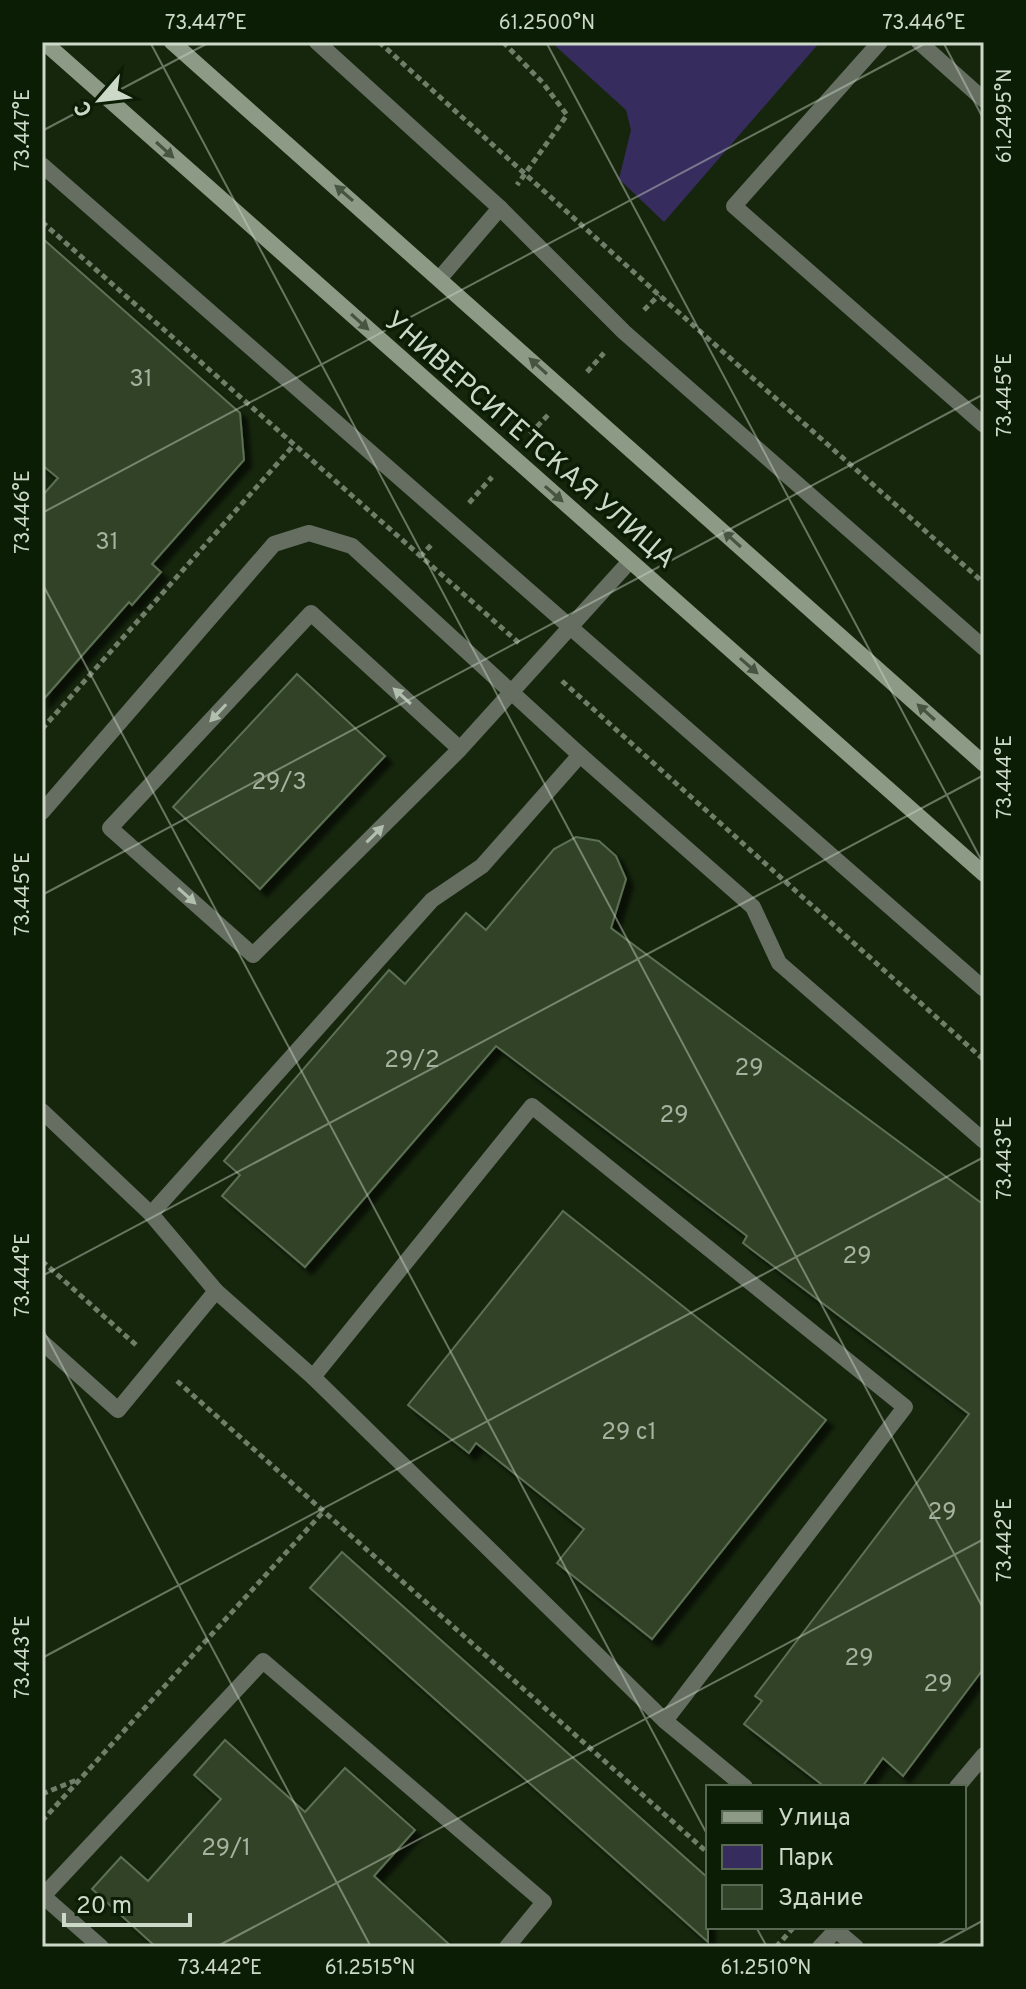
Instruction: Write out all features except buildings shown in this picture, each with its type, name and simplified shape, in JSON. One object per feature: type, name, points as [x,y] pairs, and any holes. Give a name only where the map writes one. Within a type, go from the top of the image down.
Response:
[{"type":"main road","name":"УНИВЕРСИТЕТСКАЯ УЛИЦА","points":[[44,42],[984,874]]},
{"type":"main road","name":"УНИВЕРСИТЕТСКАЯ УЛИЦА","points":[[172,42],[984,764]]},
{"type":"lane","points":[[317,42],[500,208],[624,332],[984,648]]},
{"type":"lane","points":[[880,42],[734,206],[984,425]]},
{"type":"lane","points":[[919,42],[984,100]]},
{"type":"lane","points":[[42,165],[984,989]]},
{"type":"lane","points":[[440,278],[500,208]]},
{"type":"lane","points":[[42,812],[274,544],[309,533],[352,546],[580,755],[753,907],[779,963],[984,1141]]},
{"type":"lane","points":[[460,749],[311,613],[110,828],[253,955],[460,749],[630,561]]},
{"type":"lane","points":[[151,1214],[432,900],[482,866],[580,755]]},
{"type":"lane","points":[[313,1377],[532,1106],[905,1407],[665,1721]]},
{"type":"lane","points":[[42,1111],[151,1214],[216,1291],[313,1377],[665,1721],[743,1785]]},
{"type":"lane","points":[[42,1342],[118,1410],[216,1291]]},
{"type":"lane","points":[[101,1947],[43,1896],[263,1661],[544,1902],[507,1947]]},
{"type":"lane","points":[[959,1785],[984,1755]]},
{"type":"lane","points":[[820,1947],[836,1929]]},
{"type":"lane","points":[[838,1929],[856,1947]]},
{"type":"path","points":[[379,42],[984,583]]},
{"type":"path","points":[[500,208],[567,115],[543,83],[503,42]]},
{"type":"path","points":[[42,222],[984,1060]]},
{"type":"path","points":[[420,557],[659,295]]},
{"type":"path","points":[[42,729],[293,445]]},
{"type":"path","points":[[42,1261],[706,1851]]},
{"type":"path","points":[[42,1821],[323,1512]]},
{"type":"path","points":[[42,1794],[83,1777]]},
{"type":"path","points":[[776,1947],[792,1929]]},
{"type":"green space","points":[[551,42],[820,42],[664,222],[619,179],[631,130],[626,110]]}]
